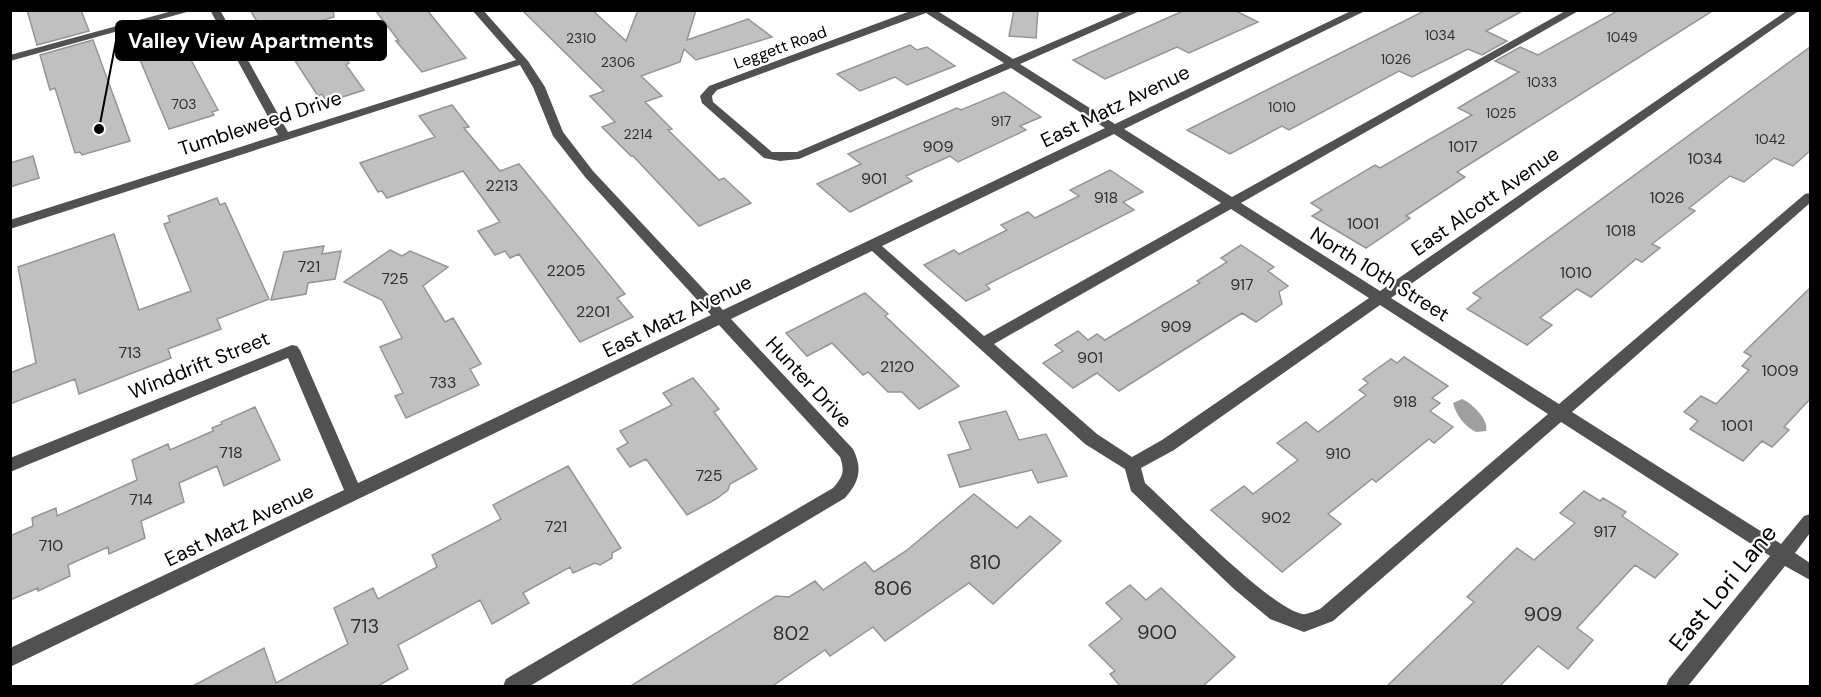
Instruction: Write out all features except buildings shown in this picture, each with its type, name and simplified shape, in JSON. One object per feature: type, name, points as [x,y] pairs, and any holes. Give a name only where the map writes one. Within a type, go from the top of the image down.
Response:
[{"type":"street","points":[[10,58],[189,10]]},
{"type":"street","points":[[215,10],[284,136]]},
{"type":"street","name":"Hunter Drive","points":[[477,10],[523,61],[539,87],[557,133],[589,174],[720,319],[847,454],[853,468],[849,482],[838,493],[513,687]]},
{"type":"street","name":"North 10th Street","points":[[926,10],[1810,572]]},
{"type":"street","name":"Leggett Road","points":[[926,10],[713,88],[706,96],[708,103],[768,154],[780,157],[799,154],[1010,64]]},
{"type":"street","points":[[1010,64],[1137,10]]},
{"type":"street","name":"East Matz Avenue","points":[[10,658],[1362,10]]},
{"type":"street","points":[[983,343],[1575,10]]},
{"type":"street","name":"East Alcott Avenue","points":[[1132,465],[1168,445],[1795,10]]},
{"type":"street","name":"Tumbleweed Drive","points":[[10,225],[523,61]]},
{"type":"street","points":[[873,245],[1091,439],[1132,465],[1137,486],[1241,583],[1277,613],[1304,623],[1326,615],[1810,197]]},
{"type":"street","name":"Winddrift Street","points":[[10,465],[292,350],[354,494]]},
{"type":"street","name":"East Lori Lane","points":[[1676,687],[1810,521]]},
{"type":"shaded area","points":[[1462,399],[1479,413],[1485,422],[1486,431],[1476,432],[1468,427],[1456,412],[1453,403]]},
{"type":"place","name":"Valley View Apartments","points":[[99,129]]}]
